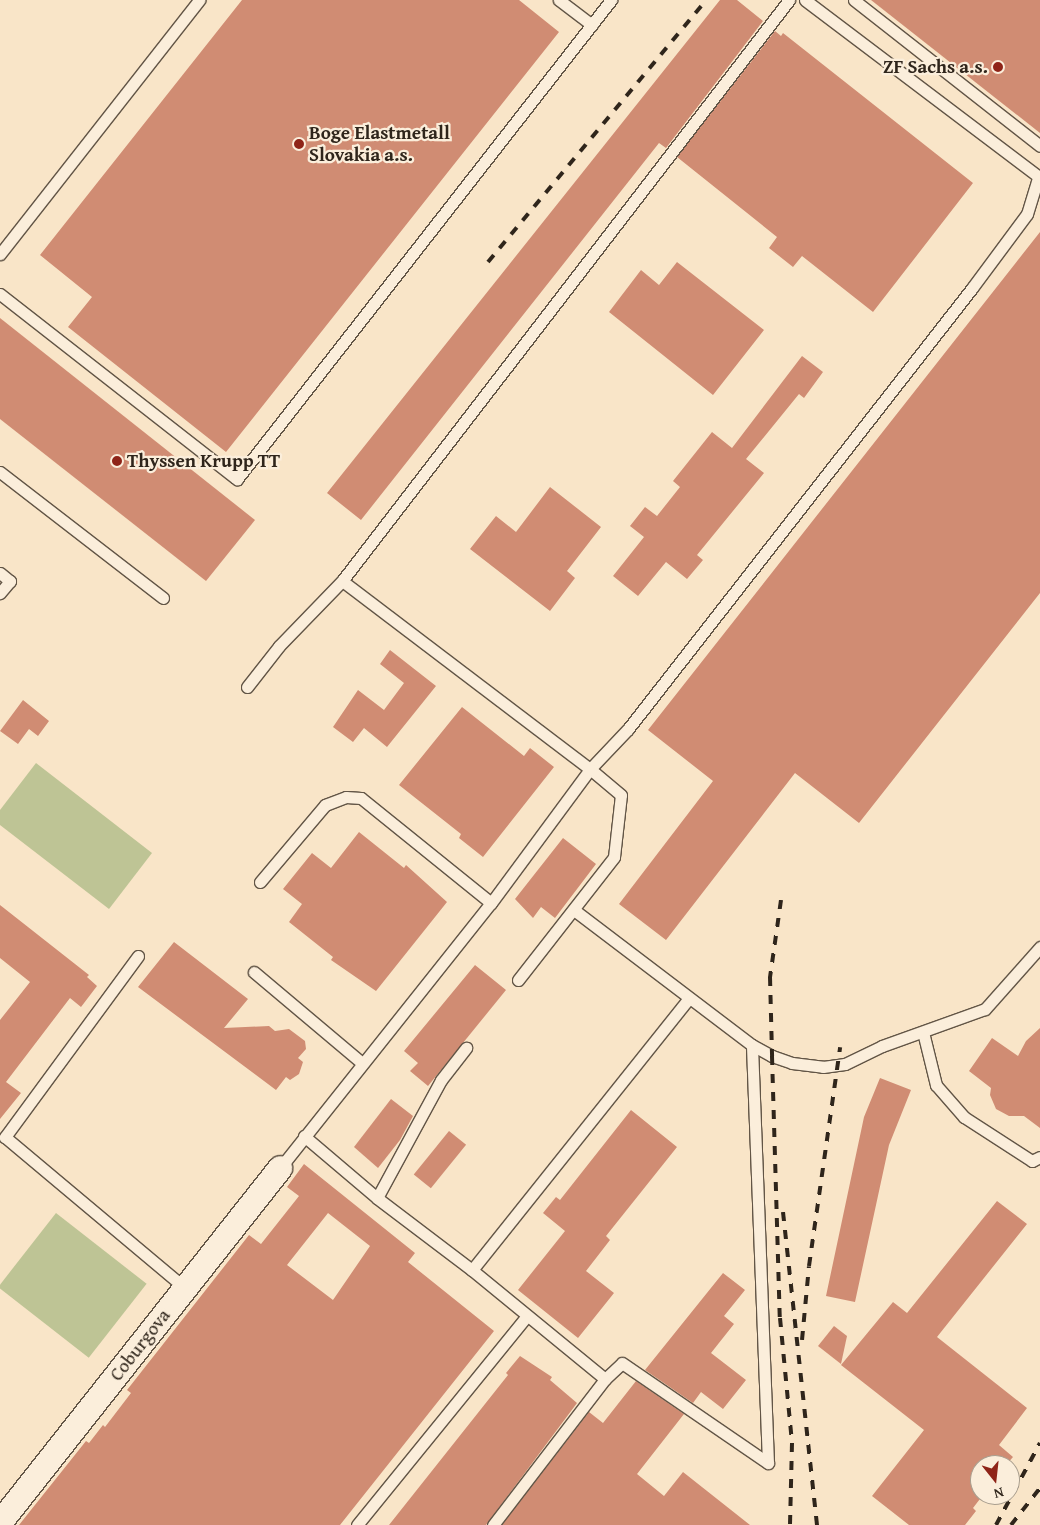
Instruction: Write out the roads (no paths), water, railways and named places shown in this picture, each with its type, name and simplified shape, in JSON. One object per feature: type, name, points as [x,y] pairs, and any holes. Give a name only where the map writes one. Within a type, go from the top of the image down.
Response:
[{"type":"street","name":"Coburgova","points":[[0,1523],[280,1168]]},
{"type":"lane","points":[[0,254],[198,0]]},
{"type":"lane","points":[[559,0],[592,25]]},
{"type":"lane","points":[[0,294],[237,479],[611,0]]},
{"type":"lane","points":[[247,687],[279,646],[342,581],[790,0]]},
{"type":"lane","points":[[280,1168],[361,1062],[491,903],[590,769],[628,729],[972,288],[1027,214],[1039,178],[805,0]]},
{"type":"lane","points":[[854,0],[1040,146]]},
{"type":"lane","points":[[0,472],[163,598]]},
{"type":"lane","points":[[0,573],[10,580],[0,593]]},
{"type":"lane","points":[[342,581],[621,794],[614,858],[518,980]]},
{"type":"lane","points":[[260,882],[325,805],[346,797],[361,798],[491,903]]},
{"type":"lane","points":[[574,910],[688,999],[752,1045],[772,1056],[792,1063],[831,1067],[985,1009],[1040,947]]},
{"type":"lane","points":[[138,956],[3,1140],[186,1288]]},
{"type":"lane","points":[[254,972],[361,1062]]},
{"type":"lane","points":[[472,1270],[688,999]]},
{"type":"lane","points":[[923,1032],[936,1085],[964,1116],[1032,1161],[1040,1157]]},
{"type":"lane","points":[[493,1525],[605,1379],[622,1363],[768,1463],[752,1045]]},
{"type":"lane","points":[[377,1198],[441,1080],[466,1048]]},
{"type":"lane","points":[[304,1136],[377,1198],[472,1270],[605,1379]]},
{"type":"lane","points":[[357,1525],[528,1316]]},
{"type":"railway","points":[[488,262],[706,0]]},
{"type":"railway","points":[[781,900],[770,977],[780,1318],[792,1443],[790,1525]]},
{"type":"railway","points":[[802,1340],[809,1266],[840,1047]]},
{"type":"railway","points":[[783,1212],[817,1525]]},
{"type":"railway","points":[[996,1525],[1040,1443]]},
{"type":"railway","points":[[1011,1525],[1040,1488]]},
{"type":"place","name":"ZF Sachs a.s.","points":[[998,67]]},
{"type":"place","name":"Boge Elastmetall Slovakia a.s.","points":[[299,144]]},
{"type":"place","name":"Thyssen Krupp TT","points":[[117,461]]}]
